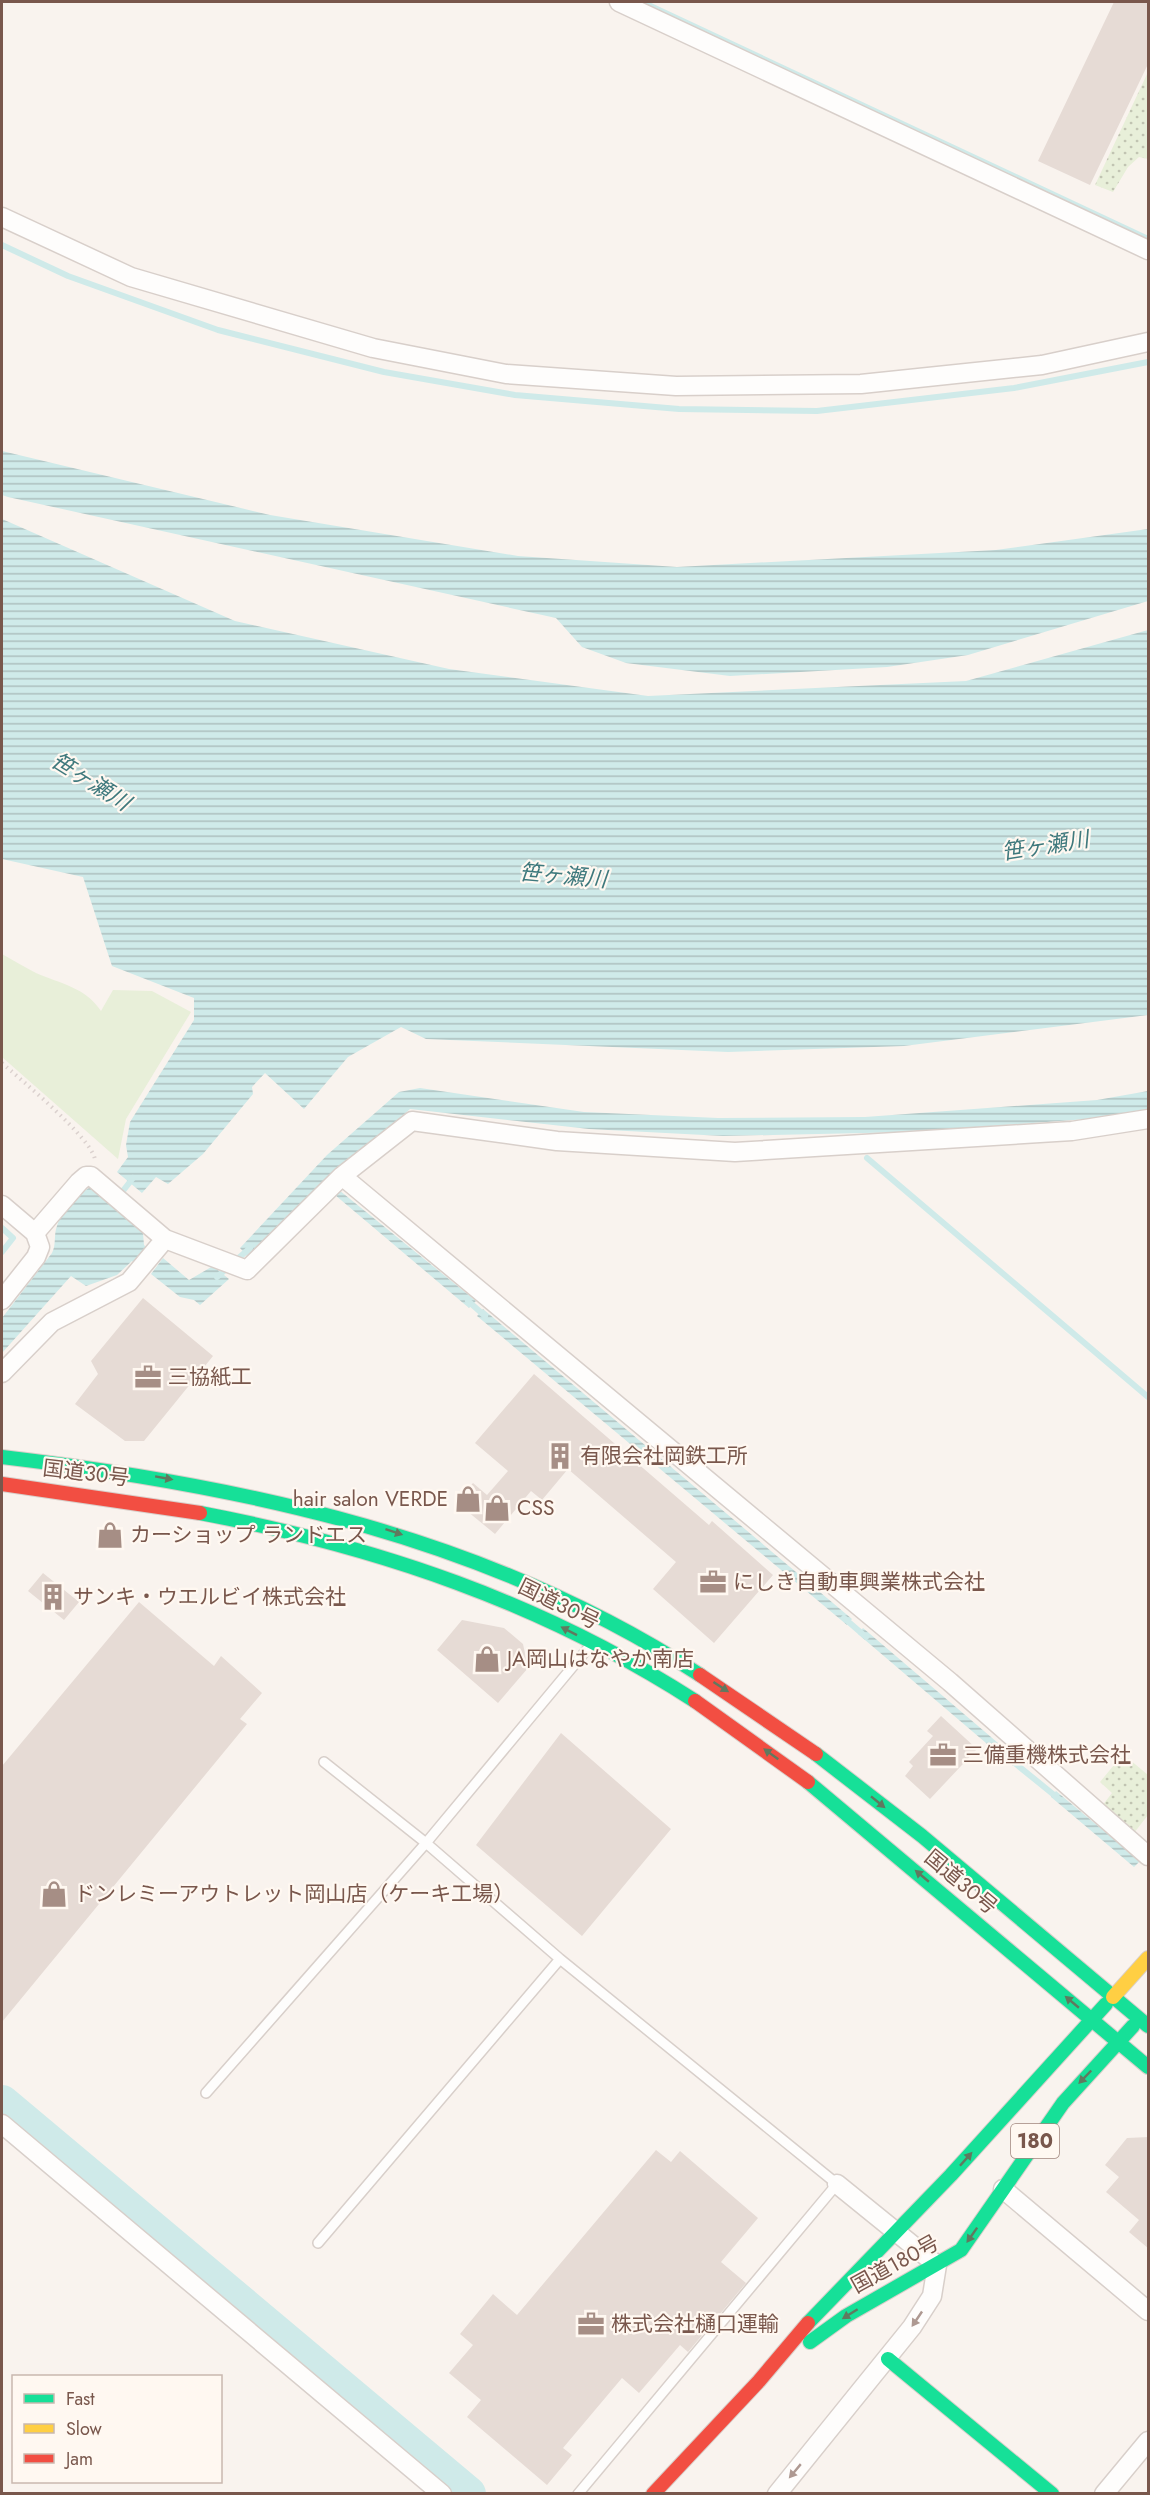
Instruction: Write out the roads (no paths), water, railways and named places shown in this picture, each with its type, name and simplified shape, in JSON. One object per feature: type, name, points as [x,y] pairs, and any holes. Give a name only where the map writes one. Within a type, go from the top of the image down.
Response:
[{"type":"main road","name":"国道30号","points":[[2,1457],[141,1474],[280,1500],[441,1548],[507,1573],[560,1597],[689,1667],[764,1716],[860,1787],[1144,2022]]},
{"type":"main road","name":"国道30号","points":[[2,1484],[142,1502],[222,1516],[359,1549],[494,1596],[592,1643],[672,1686],[795,1771],[1149,2067]]},
{"type":"main road","name":"国道180号","points":[[653,2493],[759,2381],[791,2340],[951,2175],[1149,1958]]},
{"type":"main road","name":"国道180号","points":[[759,2381],[846,2316],[961,2250],[1063,2103],[1120,2043],[1144,2022],[1149,2007]]},
{"type":"main road","points":[[888,2359],[1052,2493]]},
{"type":"street","points":[[619,2],[1146,240]]},
{"type":"street","points":[[2,217],[131,277],[373,348],[506,374],[676,386],[861,384],[1042,365],[1149,342]]},
{"type":"street","points":[[35,1233],[86,1176],[94,1179],[133,1210],[160,1245],[231,1263],[247,1270],[335,1183],[412,1121],[557,1141],[735,1152],[1071,1131],[1149,1119]]},
{"type":"street","points":[[335,1183],[950,1682],[1149,1857]]},
{"type":"street","points":[[2,1206],[35,1233],[40,1247],[36,1257],[2,1300]]},
{"type":"street","points":[[2,1373],[52,1322],[118,1289],[139,1272],[160,1245]]},
{"type":"street","points":[[2,2124],[442,2493]]},
{"type":"street","points":[[777,2493],[888,2359],[932,2296],[937,2265],[837,2184]]},
{"type":"street","points":[[1003,2189],[1149,2311]]},
{"type":"street","points":[[1104,2493],[1149,2440]]},
{"type":"lane","points":[[206,2093],[426,1844],[592,1643]]},
{"type":"lane","points":[[324,1762],[426,1844],[560,1959],[837,2184],[578,2493]]},
{"type":"lane","points":[[318,2243],[560,1959]]},
{"type":"water","points":[[2,451],[270,515],[518,556],[677,567],[996,550],[1148,529],[1148,601],[968,655],[887,667],[730,676],[626,663],[582,647],[556,618],[2,495]]},
{"type":"water","name":"笹ヶ瀬川","points":[[2,519],[235,621],[449,669],[648,696],[966,681],[1148,630],[1148,1015],[904,1046],[728,1052],[426,1039],[401,1027],[348,1057],[304,1109],[265,1073],[252,1087],[253,1094],[203,1154],[168,1184],[156,1177],[142,1193],[117,1172],[128,1157],[126,1145],[130,1122],[194,1020],[194,998],[112,966],[83,877],[2,859]]},
{"type":"water","points":[[420,1088],[584,1112],[718,1118],[865,1117],[1097,1100],[1148,1091],[1148,1109],[1100,1118],[909,1132],[723,1136],[589,1129],[410,1109],[249,1258],[240,1248],[327,1155],[399,1092]]},
{"type":"water","points":[[89,1188],[102,1188],[142,1222],[144,1245],[148,1249],[136,1264],[132,1261],[117,1275],[86,1286],[71,1276],[2,1353],[2,1318],[52,1253],[56,1229],[64,1210]]},
{"type":"water","points":[[339,1190],[476,1301],[469,1308],[335,1195]]},
{"type":"water","points":[[163,1258],[189,1280],[213,1266],[229,1279],[200,1305],[194,1300],[180,1297],[151,1274]]},
{"type":"water","points":[[483,1309],[852,1619],[847,1625],[477,1316]]},
{"type":"water","points":[[863,1628],[1018,1760],[1013,1766],[858,1634]]},
{"type":"water","points":[[1056,1791],[1140,1861],[1134,1867],[1051,1797]]},
{"type":"waterway","points":[[642,2],[1148,239]]},
{"type":"waterway","points":[[2,245],[68,276],[218,330],[384,372],[515,395],[679,409],[817,411],[1014,388],[1148,362]]},
{"type":"waterway","points":[[867,1158],[1148,1397]]},
{"type":"waterway","points":[[119,1196],[133,1178]]},
{"type":"waterway","points":[[2,1228],[13,1238],[2,1252]]},
{"type":"waterway","points":[[217,1277],[250,1248]]},
{"type":"waterway","points":[[468,1301],[485,1316]]},
{"type":"waterway","points":[[844,1618],[866,1637]]},
{"type":"waterway","points":[[1011,1760],[1059,1799]]},
{"type":"waterway","points":[[2,2103],[468,2494]]},
{"type":"place","name":"三協紙工","points":[[148,1377]]},
{"type":"place","name":"有限会社岡鉄工所","points":[[560,1456]]},
{"type":"place","name":"hair salon VERDE","points":[[468,1499]]},
{"type":"place","name":"CSS","points":[[497,1508]]},
{"type":"place","name":"カーショップ ランドエス","points":[[110,1535]]},
{"type":"place","name":"にしき自動車興業株式会社","points":[[713,1582]]},
{"type":"place","name":"サンキ・ウエルビイ株式会社","points":[[53,1597]]},
{"type":"place","name":"JA岡山はなやか南店","points":[[487,1659]]},
{"type":"place","name":"三備重機株式会社","points":[[943,1755]]},
{"type":"place","name":"ドンレミーアウトレット岡山店（ケーキ工場）","points":[[54,1894]]},
{"type":"place","name":"株式会社樋口運輸","points":[[591,2324]]}]
